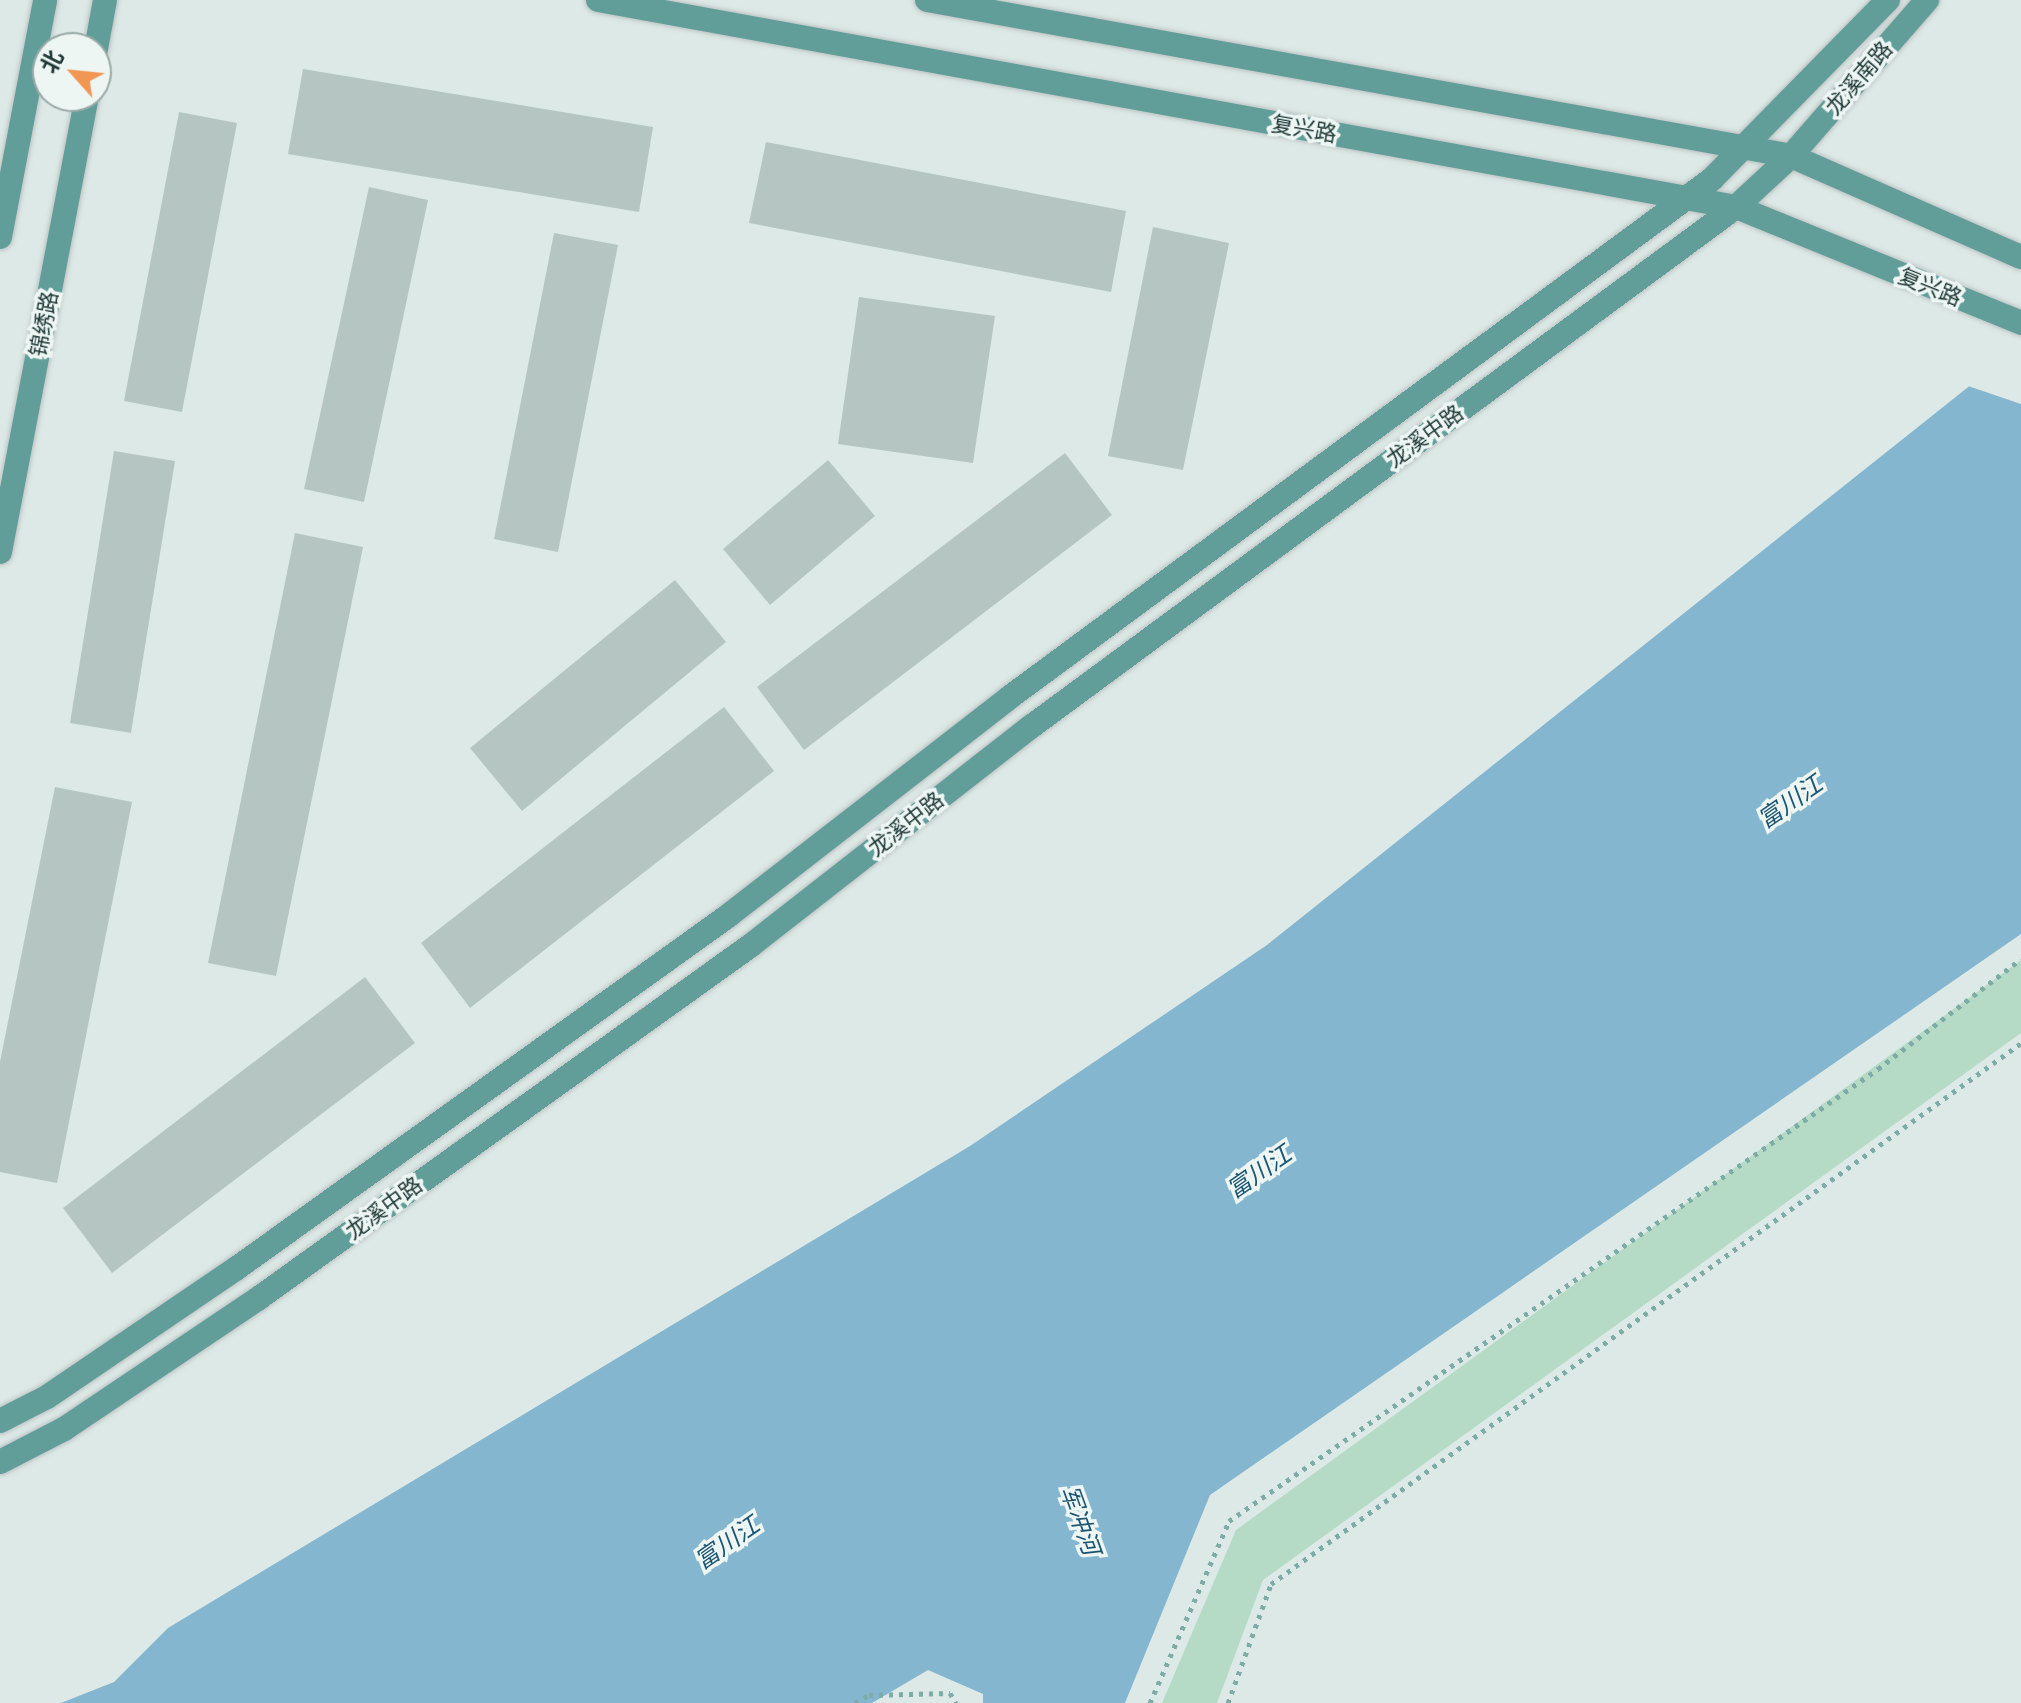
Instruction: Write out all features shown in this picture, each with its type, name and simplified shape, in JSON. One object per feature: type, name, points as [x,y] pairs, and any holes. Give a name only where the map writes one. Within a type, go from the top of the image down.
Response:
[{"type":"main road","points":[[0,237],[45,0]]},
{"type":"main road","points":[[99,32],[105,0]]},
{"type":"main road","name":"复兴路","points":[[598,0],[1736,207],[2021,323]]},
{"type":"main road","points":[[927,0],[1791,156],[2021,257]]},
{"type":"main road","name":"龙溪南路","points":[[1746,147],[1888,0]]},
{"type":"main road","name":"龙溪南路","points":[[1791,156],[1927,0]]},
{"type":"main road","name":"锦绣路","points":[[0,552],[84,112]]},
{"type":"main road","name":"龙溪中路","points":[[0,1421],[47,1397],[237,1268],[728,916],[1010,697],[1686,198],[1746,147]]},
{"type":"main road","name":"龙溪中路","points":[[0,1462],[64,1429],[259,1298],[750,946],[1044,716],[1736,207],[1791,156]]},
{"type":"path","points":[[1150,1703],[1229,1521],[1878,1069],[2021,959]]},
{"type":"path","points":[[1228,1703],[1271,1584],[2021,1043]]},
{"type":"path","points":[[855,1703],[869,1695],[950,1693],[956,1703]]},
{"type":"green space","points":[[2021,960],[2021,1033],[1263,1580],[1217,1703],[1162,1703],[1236,1530]]},
{"type":"water","points":[[2021,345],[2021,934],[1210,1495],[1125,1703],[983,1703],[983,1694],[928,1670],[872,1703],[61,1703],[114,1682],[168,1628],[970,1146],[1267,945]]},
{"type":"pier","points":[[2021,341],[2021,404],[1968,386],[2018,342]]},
{"type":"building","points":[[303,69],[653,127],[639,212],[288,154]]},
{"type":"building","points":[[179,112],[237,123],[182,412],[124,401]]},
{"type":"building","points":[[766,142],[1126,211],[1111,292],[749,223]]},
{"type":"building","points":[[369,187],[428,200],[364,502],[304,489]]},
{"type":"building","points":[[1153,227],[1229,243],[1183,470],[1108,456]]},
{"type":"building","points":[[554,233],[618,245],[558,552],[494,539]]},
{"type":"building","points":[[859,297],[995,316],[973,463],[838,444]]},
{"type":"building","points":[[114,451],[175,461],[131,733],[70,723]]},
{"type":"building","points":[[1065,453],[1112,515],[804,750],[757,687]]},
{"type":"building","points":[[828,460],[875,516],[770,605],[723,549]]},
{"type":"building","points":[[295,533],[363,547],[276,976],[208,963]]},
{"type":"building","points":[[675,580],[726,642],[522,811],[470,748]]},
{"type":"building","points":[[724,707],[774,771],[470,1008],[421,943]]},
{"type":"building","points":[[55,787],[132,802],[57,1183],[0,1172],[0,1062]]},
{"type":"building","points":[[365,977],[415,1043],[112,1273],[63,1208]]},
{"type":"water label","name":"富川江","points":[[1790,802]]},
{"type":"water label","name":"富川江","points":[[1259,1172]]},
{"type":"water label","name":"军冲河","points":[[1080,1520]]},
{"type":"water label","name":"富川江","points":[[727,1543]]}]
